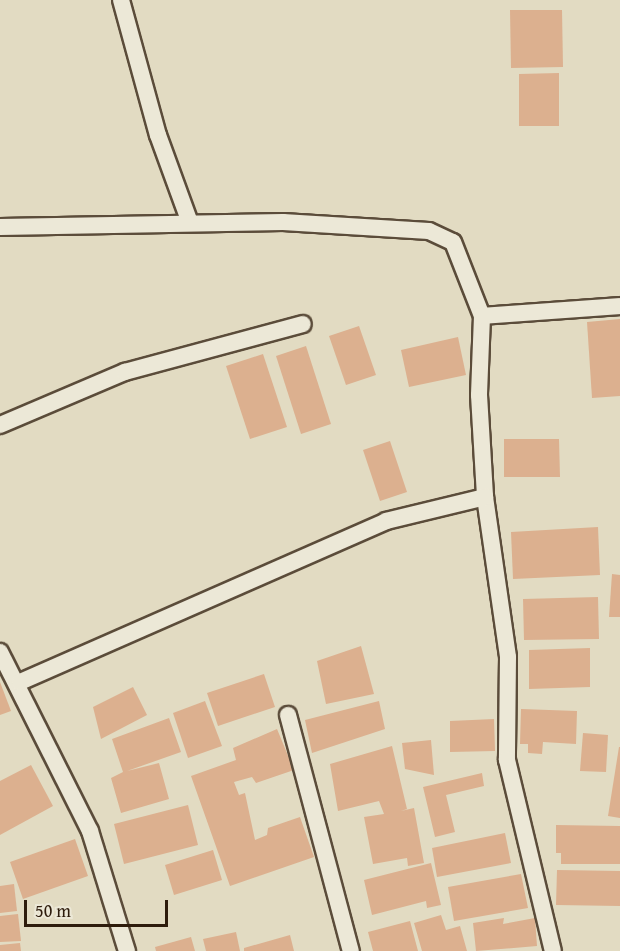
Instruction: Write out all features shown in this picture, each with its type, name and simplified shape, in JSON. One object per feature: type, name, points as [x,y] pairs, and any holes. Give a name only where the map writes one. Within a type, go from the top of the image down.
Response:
[{"type":"street","points":[[122,0],[158,135],[189,220]]},
{"type":"street","points":[[0,227],[189,220],[446,236],[482,316],[478,373],[485,497],[507,657],[507,760],[553,951]]},
{"type":"street","points":[[482,316],[620,306]]},
{"type":"street","points":[[0,425],[125,372],[303,324]]},
{"type":"street","points":[[20,682],[386,521],[485,497]]},
{"type":"street","points":[[0,652],[20,682],[90,831],[127,951]]},
{"type":"street","points":[[288,715],[351,951]]},
{"type":"building","points":[[510,10],[562,10],[563,67],[511,68]]},
{"type":"building","points":[[559,73],[559,126],[519,126],[519,74]]},
{"type":"building","points":[[620,319],[620,396],[592,398],[587,322]]},
{"type":"building","points":[[359,326],[376,375],[346,385],[329,336]]},
{"type":"building","points":[[458,337],[466,375],[409,387],[401,350]]},
{"type":"building","points":[[306,346],[331,424],[301,434],[276,356]]},
{"type":"building","points":[[263,354],[287,427],[250,439],[226,366]]},
{"type":"building","points":[[504,439],[559,439],[560,477],[504,477]]},
{"type":"building","points":[[390,441],[407,492],[380,501],[363,450]]},
{"type":"building","points":[[598,527],[600,575],[513,579],[511,532]]},
{"type":"building","points":[[612,574],[620,575],[620,617],[609,617]]},
{"type":"building","points":[[598,597],[599,639],[524,640],[523,599]]},
{"type":"building","points":[[361,646],[374,694],[326,704],[317,661]]},
{"type":"building","points":[[590,648],[590,687],[529,689],[529,650]]},
{"type":"building","points":[[264,674],[275,707],[218,726],[207,693]]},
{"type":"building","points":[[0,682],[11,711],[0,715]]},
{"type":"building","points":[[133,687],[147,715],[101,739],[93,707]]},
{"type":"building","points":[[205,701],[222,746],[188,758],[173,713]]},
{"type":"building","points":[[379,701],[385,729],[312,753],[305,720]]},
{"type":"building","points":[[521,709],[577,711],[576,744],[543,742],[542,754],[528,753],[528,744],[520,744]]},
{"type":"building","points":[[169,718],[181,752],[127,771],[159,763],[169,799],[121,813],[111,778],[123,772],[112,739]]},
{"type":"building","points":[[494,719],[495,751],[450,752],[450,721]]},
{"type":"building","points":[[277,729],[294,770],[256,783],[252,777],[234,782],[239,795],[245,793],[255,840],[267,835],[268,828],[300,817],[314,857],[230,886],[191,776],[236,760],[233,748]]},
{"type":"building","points":[[583,733],[608,735],[606,772],[580,771]]},
{"type":"building","points":[[431,740],[434,775],[405,769],[402,743]]},
{"type":"building","points":[[392,746],[407,809],[401,811],[414,808],[424,863],[408,866],[407,858],[373,864],[364,817],[384,814],[379,801],[338,811],[330,764]]},
{"type":"building","points":[[620,747],[620,818],[608,816]]},
{"type":"building","points":[[31,765],[53,806],[0,835],[0,781]]},
{"type":"building","points":[[482,773],[484,786],[446,795],[455,832],[435,837],[423,787]]},
{"type":"building","points":[[188,805],[198,845],[124,864],[114,824]]},
{"type":"building","points":[[556,825],[620,826],[620,864],[561,864],[561,853],[556,853]]},
{"type":"building","points":[[505,833],[511,863],[437,877],[432,848]]},
{"type":"building","points":[[75,839],[88,876],[23,899],[10,862]]},
{"type":"building","points":[[213,850],[222,880],[174,895],[165,865]]},
{"type":"building","points":[[431,863],[441,905],[427,908],[426,901],[372,915],[364,880]]},
{"type":"building","points":[[557,870],[620,871],[620,906],[556,905]]},
{"type":"building","points":[[521,874],[528,908],[454,921],[448,887]]},
{"type":"building","points":[[14,884],[17,911],[0,913],[0,886]]},
{"type":"building","points":[[18,914],[21,941],[0,942],[0,916]]},
{"type":"building","points":[[441,915],[446,930],[460,926],[467,951],[422,951],[414,923]]},
{"type":"building","points":[[504,918],[503,924],[535,918],[537,946],[476,951],[473,923]]},
{"type":"building","points":[[410,921],[418,951],[373,951],[368,932]]},
{"type":"building","points":[[236,932],[240,951],[206,951],[203,939]]},
{"type":"building","points":[[290,935],[294,951],[244,951],[244,948]]},
{"type":"building","points":[[191,937],[195,951],[156,951],[155,947]]},
{"type":"building","points":[[20,943],[21,951],[0,951],[0,945]]}]
